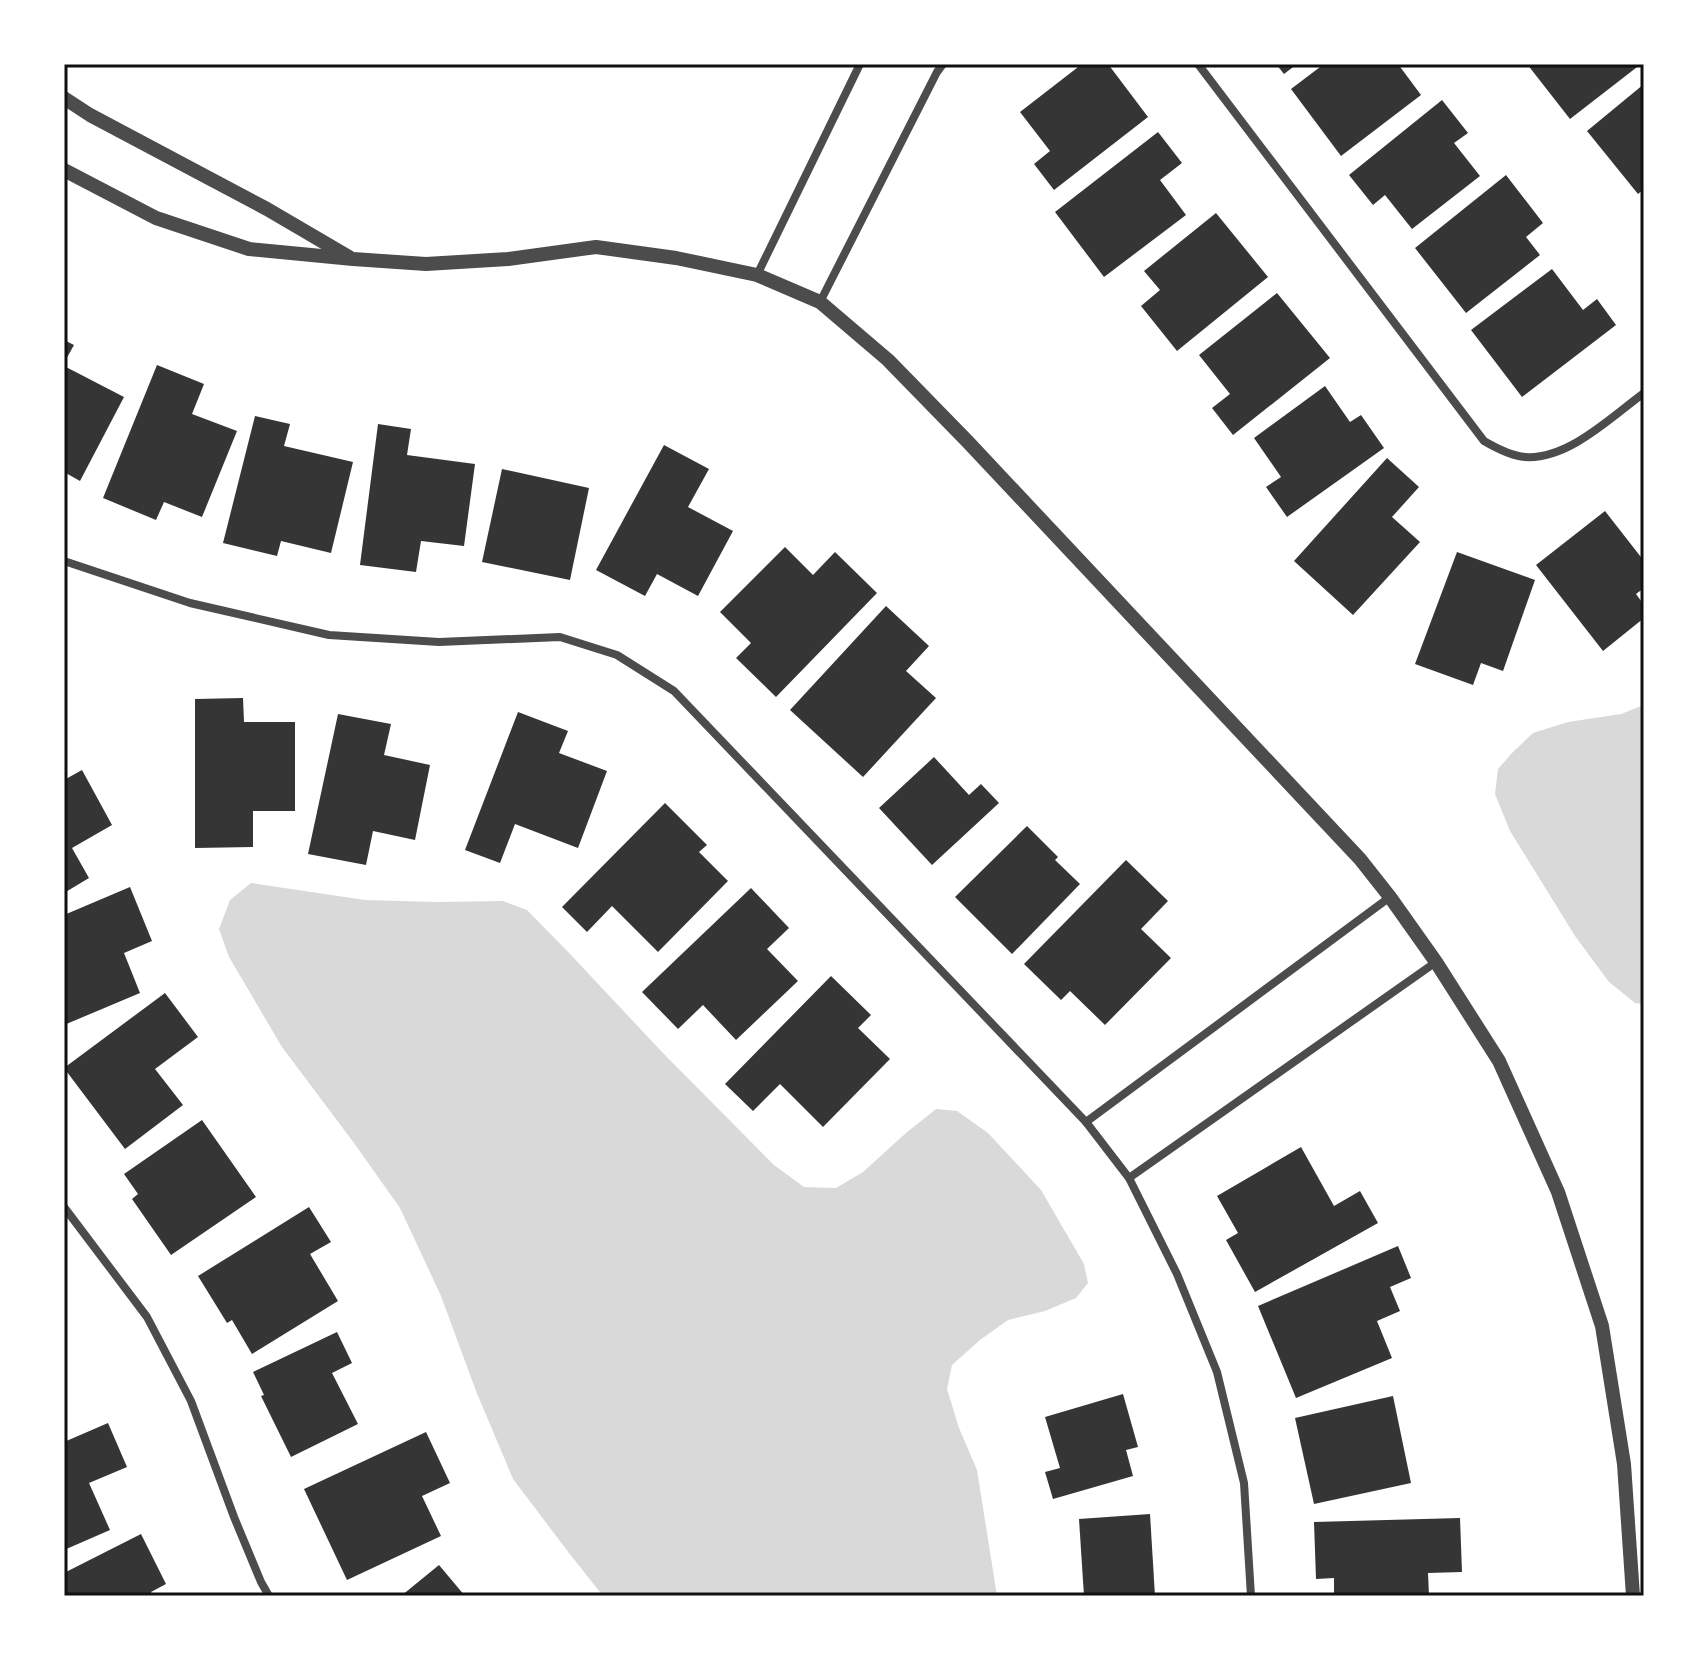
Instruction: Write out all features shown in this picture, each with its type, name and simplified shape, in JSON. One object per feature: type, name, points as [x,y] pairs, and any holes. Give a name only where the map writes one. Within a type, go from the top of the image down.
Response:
[{"type":"street","points":[[757,275],[860,64]]},
{"type":"street","points":[[820,302],[943,64]]},
{"type":"street","points":[[1198,64],[1484,441],[1497,449],[1525,457],[1548,455],[1580,441],[1644,393]]},
{"type":"street","points":[[64,98],[353,259]]},
{"type":"street","points":[[64,170],[156,218],[249,249],[426,264],[508,259],[596,247],[676,258],[757,275],[820,302],[888,360],[1360,859],[1436,962],[1499,1061],[1558,1192],[1602,1326],[1624,1464],[1633,1596]]},
{"type":"street","points":[[64,561],[190,603],[329,635],[439,642],[560,637],[617,655],[674,691],[1086,1122],[1129,1178],[1177,1274],[1217,1372],[1244,1483],[1251,1596]]},
{"type":"street","points":[[1086,1122],[1390,897]]},
{"type":"street","points":[[1129,1178],[1436,962]]},
{"type":"street","points":[[64,1207],[147,1317],[191,1401],[234,1517],[269,1596]]},
{"type":"shaded area","points":[[1644,705],[1644,1004],[1635,1003],[1609,982],[1575,936],[1510,831],[1495,794],[1498,769],[1533,733],[1568,722],[1621,714]]},
{"type":"shaded area","points":[[251,883],[365,900],[503,901],[527,910],[774,1165],[804,1187],[836,1188],[863,1172],[936,1109],[957,1111],[988,1133],[1041,1190],[1084,1264],[1088,1283],[1076,1298],[1045,1311],[1008,1320],[952,1365],[947,1389],[977,1470],[997,1596],[603,1596],[513,1479],[441,1296],[400,1208],[282,1047],[229,957],[219,929],[230,900]]},
{"type":"building","points":[[1082,64],[1108,64],[1148,117],[1054,190],[1034,164],[1050,151],[1020,112]]},
{"type":"building","points":[[1276,64],[1297,64],[1284,74]]},
{"type":"building","points":[[1324,64],[1398,64],[1421,95],[1341,156],[1291,89]]},
{"type":"building","points":[[1527,64],[1641,64],[1570,119]]},
{"type":"building","points":[[1644,84],[1644,189],[1638,194],[1587,131]]},
{"type":"building","points":[[1442,100],[1468,133],[1454,143],[1480,176],[1412,229],[1385,195],[1373,205],[1349,175]]},
{"type":"building","points":[[1158,132],[1182,163],[1160,180],[1186,215],[1104,277],[1055,212]]},
{"type":"building","points":[[1506,175],[1543,223],[1526,237],[1540,255],[1466,313],[1415,248]]},
{"type":"building","points":[[1216,213],[1268,277],[1177,351],[1141,306],[1160,290],[1144,271]]},
{"type":"building","points":[[1552,269],[1583,310],[1597,299],[1616,325],[1522,397],[1471,330]]},
{"type":"building","points":[[1277,293],[1330,358],[1233,435],[1212,408],[1230,394],[1199,355]]},
{"type":"building","points":[[64,340],[74,345],[64,363]]},
{"type":"building","points":[[157,365],[204,384],[192,414],[237,431],[202,517],[164,502],[156,520],[103,498]]},
{"type":"building","points":[[64,366],[124,397],[80,481],[64,472]]},
{"type":"building","points":[[1325,386],[1350,422],[1361,415],[1384,448],[1287,517],[1266,487],[1281,477],[1254,438]]},
{"type":"building","points":[[255,416],[290,424],[284,446],[353,462],[331,553],[281,541],[277,556],[223,543]]},
{"type":"building","points":[[378,424],[411,429],[407,455],[475,464],[464,546],[421,541],[416,572],[360,565]]},
{"type":"building","points":[[664,445],[709,469],[688,507],[733,531],[698,596],[657,574],[645,596],[596,570]]},
{"type":"building","points":[[1387,458],[1419,487],[1392,517],[1420,542],[1353,615],[1294,561]]},
{"type":"building","points":[[502,469],[589,488],[570,580],[482,562]]},
{"type":"building","points":[[1605,511],[1644,561],[1644,588],[1636,594],[1644,605],[1644,618],[1603,651],[1536,565]]},
{"type":"building","points":[[785,547],[813,575],[835,552],[877,593],[776,697],[736,658],[751,643],[720,612]]},
{"type":"building","points":[[1457,552],[1535,580],[1503,671],[1481,663],[1473,685],[1415,664]]},
{"type":"building","points":[[886,606],[929,646],[906,671],[936,698],[863,777],[790,710]]},
{"type":"building","points":[[243,698],[244,722],[295,722],[295,811],[253,811],[253,847],[195,848],[195,699]]},
{"type":"building","points":[[518,712],[568,731],[559,753],[607,771],[578,848],[515,824],[500,863],[465,850]]},
{"type":"building","points":[[338,714],[391,724],[384,755],[430,765],[415,840],[373,831],[366,865],[308,854]]},
{"type":"building","points":[[934,757],[969,795],[981,784],[999,803],[932,865],[879,808]]},
{"type":"building","points":[[82,770],[112,825],[72,848],[89,878],[64,893],[64,780]]},
{"type":"building","points":[[665,803],[707,845],[699,852],[728,881],[658,952],[612,906],[587,932],[562,907]]},
{"type":"building","points":[[1027,826],[1080,884],[1012,954],[955,897]]},
{"type":"building","points":[[1126,860],[1168,901],[1141,929],[1171,958],[1105,1025],[1070,991],[1061,1000],[1024,964]]},
{"type":"building","points":[[130,887],[152,941],[124,953],[140,993],[64,1025],[64,915]]},
{"type":"building","points":[[751,888],[789,928],[767,949],[798,981],[736,1040],[703,1005],[678,1029],[642,992]]},
{"type":"building","points":[[831,976],[871,1015],[858,1028],[890,1059],[823,1127],[780,1084],[753,1111],[725,1084]]},
{"type":"building","points":[[165,993],[198,1037],[155,1069],[183,1105],[125,1149],[64,1068]]},
{"type":"building","points":[[202,1120],[256,1197],[171,1255],[132,1199],[138,1194],[124,1174]]},
{"type":"building","points":[[1301,1147],[1334,1206],[1360,1191],[1378,1223],[1255,1292],[1226,1240],[1238,1233],[1217,1196]]},
{"type":"building","points":[[309,1207],[331,1242],[310,1254],[338,1301],[252,1354],[232,1320],[227,1323],[198,1276]]},
{"type":"building","points":[[1398,1246],[1411,1278],[1390,1287],[1400,1311],[1377,1321],[1392,1358],[1296,1398],[1258,1306]]},
{"type":"building","points":[[337,1332],[352,1363],[332,1373],[358,1424],[291,1457],[261,1396],[264,1395],[253,1372]]},
{"type":"building","points":[[1123,1394],[1138,1447],[1126,1450],[1133,1476],[1053,1499],[1045,1472],[1060,1468],[1045,1417]]},
{"type":"building","points":[[1393,1396],[1411,1483],[1314,1504],[1295,1418]]},
{"type":"building","points":[[108,1423],[127,1467],[89,1483],[110,1530],[64,1550],[64,1442]]},
{"type":"building","points":[[426,1432],[450,1483],[422,1496],[441,1536],[347,1580],[304,1489]]},
{"type":"building","points":[[1150,1514],[1155,1596],[1084,1596],[1079,1519]]},
{"type":"building","points":[[1460,1518],[1462,1572],[1428,1573],[1429,1596],[1334,1596],[1334,1578],[1316,1579],[1314,1522]]},
{"type":"building","points":[[141,1534],[166,1584],[151,1592],[153,1596],[64,1596],[64,1573]]},
{"type":"building","points":[[439,1565],[465,1596],[401,1596]]}]
